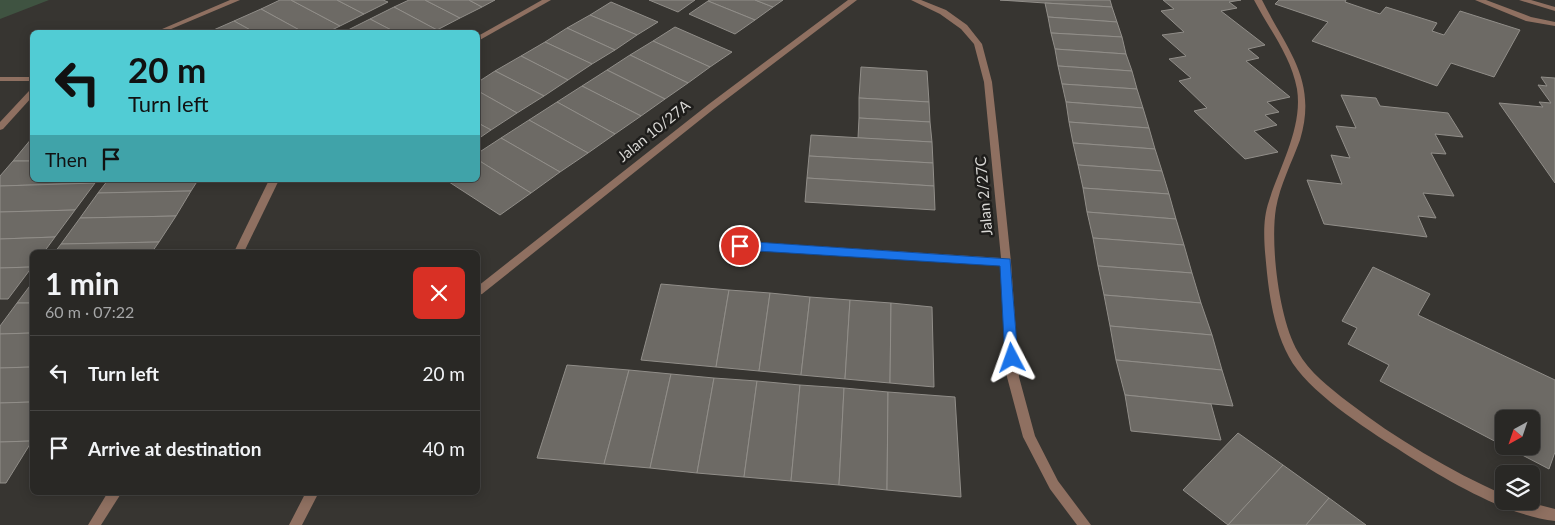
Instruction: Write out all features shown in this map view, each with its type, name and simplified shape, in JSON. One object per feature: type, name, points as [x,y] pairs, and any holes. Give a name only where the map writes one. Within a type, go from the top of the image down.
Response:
[{"type":"street","points":[[164,30],[236,0]]},
{"type":"street","points":[[480,38],[547,0]]},
{"type":"street","name":"Jalan 10/27A","points":[[480,289],[712,106],[853,0]]},
{"type":"street","name":"Jalan 2/27C","points":[[915,0],[943,12],[964,27],[978,44],[988,82],[1006,262],[1013,377],[1029,436],[1054,486],[1085,525]]},
{"type":"street","points":[[1258,0],[1285,46],[1298,80],[1302,103],[1300,124],[1270,210],[1271,268],[1285,335],[1294,356],[1319,385],[1353,412],[1462,480],[1495,496]]},
{"type":"street","points":[[1479,0],[1529,19],[1555,24]]},
{"type":"street","points":[[1523,0],[1555,8]]},
{"type":"street","points":[[0,79],[30,79]]},
{"type":"street","points":[[0,127],[30,95]]},
{"type":"street","points":[[240,250],[273,182]]},
{"type":"street","points":[[740,246],[1006,262]]},
{"type":"street","points":[[94,525],[114,495]]},
{"type":"street","points":[[295,525],[311,495]]},
{"type":"street","points":[[1533,510],[1555,515]]},
{"type":"green space","points":[[0,0],[49,0],[0,19]]},
{"type":"building","points":[[280,0],[291,0],[340,26],[332,30],[299,30],[261,9]]},
{"type":"building","points":[[291,0],[337,0],[364,14],[340,26]]},
{"type":"building","points":[[337,0],[383,0],[388,2],[364,14]]},
{"type":"building","points":[[409,0],[425,0],[460,18],[437,30],[394,7]]},
{"type":"building","points":[[425,0],[469,0],[482,7],[460,18]]},
{"type":"building","points":[[469,0],[495,0],[482,7]]},
{"type":"building","points":[[649,0],[695,0],[678,12]]},
{"type":"building","points":[[755,0],[773,7],[755,20],[708,1]]},
{"type":"building","points":[[755,0],[783,0],[773,7]]},
{"type":"building","points":[[1000,0],[1110,0],[1112,7],[1045,3]]},
{"type":"building","points":[[1163,0],[1241,0],[1229,2],[1237,8],[1221,11],[1265,45],[1248,49],[1259,58],[1246,61],[1290,97],[1267,102],[1279,112],[1265,115],[1277,125],[1254,131],[1278,152],[1245,159],[1194,111],[1207,108],[1179,81],[1191,78],[1169,59],[1186,56],[1162,35],[1184,32],[1161,11],[1174,9]]},
{"type":"building","points":[[1279,0],[1346,0],[1345,2],[1380,14],[1386,7],[1437,23],[1432,31],[1444,35],[1460,11],[1520,30],[1494,77],[1451,63],[1437,86],[1312,41],[1328,22],[1275,4]]},
{"type":"building","points":[[708,1],[755,20],[735,34],[689,14]]},
{"type":"building","points":[[611,2],[658,22],[637,35],[590,15]]},
{"type":"building","points":[[1045,3],[1112,7],[1117,22],[1048,17]]},
{"type":"building","points":[[394,7],[437,30],[391,30],[370,19]]},
{"type":"building","points":[[261,9],[299,30],[250,30],[234,21]]},
{"type":"building","points":[[590,15],[637,35],[615,50],[567,28]]},
{"type":"building","points":[[1048,17],[1117,22],[1122,37],[1051,33]]},
{"type":"building","points":[[370,19],[391,30],[348,30]]},
{"type":"building","points":[[234,21],[250,30],[214,30]]},
{"type":"building","points":[[675,27],[732,52],[710,67],[653,41]]},
{"type":"building","points":[[567,28],[615,50],[592,64],[545,42]]},
{"type":"building","points":[[1051,33],[1122,37],[1126,54],[1055,49]]},
{"type":"building","points":[[653,41],[710,67],[688,83],[630,55]]},
{"type":"building","points":[[545,42],[592,64],[568,80],[521,56]]},
{"type":"building","points":[[1055,49],[1126,54],[1132,71],[1058,66]]},
{"type":"building","points":[[630,55],[688,83],[665,99],[607,70]]},
{"type":"building","points":[[521,56],[568,80],[544,96],[495,71]]},
{"type":"building","points":[[1058,66],[1132,71],[1137,89],[1062,84]]},
{"type":"building","points":[[861,67],[927,71],[929,102],[859,98]]},
{"type":"building","points":[[607,70],[665,99],[641,116],[582,86]]},
{"type":"building","points":[[495,71],[544,96],[517,113],[480,92],[480,81]]},
{"type":"building","points":[[1541,77],[1555,78],[1555,183],[1499,103],[1543,107],[1539,102],[1551,103],[1538,85],[1547,86]]},
{"type":"building","points":[[1062,84],[1137,89],[1143,108],[1066,102]]},
{"type":"building","points":[[582,86],[641,116],[615,134],[557,102]]},
{"type":"building","points":[[480,92],[517,113],[491,130],[480,124]]},
{"type":"building","points":[[1341,95],[1376,98],[1380,106],[1448,113],[1463,137],[1435,134],[1446,154],[1431,153],[1454,196],[1423,193],[1436,218],[1418,216],[1427,237],[1324,224],[1307,180],[1342,184],[1331,155],[1350,158],[1336,126],[1356,128]]},
{"type":"building","points":[[859,98],[929,102],[930,122],[859,118]]},
{"type":"building","points":[[557,102],[615,134],[588,153],[529,120]]},
{"type":"building","points":[[1066,102],[1143,108],[1149,128],[1069,122]]},
{"type":"building","points":[[859,118],[930,122],[932,142],[858,138]]},
{"type":"building","points":[[529,120],[588,153],[560,172],[501,138]]},
{"type":"building","points":[[1069,122],[1149,128],[1155,149],[1073,143]]},
{"type":"building","points":[[480,124],[491,130],[480,138]]},
{"type":"building","points":[[811,135],[932,142],[933,163],[809,156]]},
{"type":"building","points":[[501,138],[560,172],[531,193],[480,161],[480,152]]},
{"type":"building","points":[[30,140],[30,161],[13,161]]},
{"type":"building","points":[[1073,143],[1155,149],[1162,171],[1078,165]]},
{"type":"building","points":[[809,156],[933,163],[934,186],[807,178]]},
{"type":"building","points":[[13,161],[30,161],[30,182],[96,182],[0,186],[0,176]]},
{"type":"building","points":[[480,161],[531,193],[500,215],[449,182],[480,182]]},
{"type":"building","points":[[1078,165],[1162,171],[1169,194],[1083,188]]},
{"type":"building","points":[[807,178],[934,186],[935,210],[805,202]]},
{"type":"building","points":[[106,182],[197,182],[191,191],[98,193]]},
{"type":"building","points":[[95,183],[75,210],[0,212],[0,186]]},
{"type":"building","points":[[1083,188],[1169,194],[1176,219],[1087,212]]},
{"type":"building","points":[[191,191],[176,216],[80,218],[98,193]]},
{"type":"building","points":[[75,210],[55,237],[0,239],[0,212]]},
{"type":"building","points":[[1087,212],[1176,219],[1184,245],[1093,238]]},
{"type":"building","points":[[176,216],[159,242],[61,244],[80,218]]},
{"type":"building","points":[[55,237],[45,250],[30,250],[30,267],[0,268],[0,239]]},
{"type":"building","points":[[1093,238],[1184,245],[1192,273],[1098,266]]},
{"type":"building","points":[[159,242],[153,250],[56,250],[61,244]]},
{"type":"building","points":[[1098,266],[1192,273],[1201,303],[1104,295]]},
{"type":"building","points":[[30,267],[8,299],[0,299],[0,268]]},
{"type":"building","points":[[1373,267],[1430,294],[1418,315],[1555,380],[1555,452],[1549,469],[1522,455],[1540,455],[1540,410],[1495,410],[1495,441],[1380,381],[1389,365],[1348,344],[1357,328],[1342,321]]},
{"type":"building","points":[[661,284],[729,290],[716,367],[641,360]]},
{"type":"building","points":[[30,286],[30,303],[17,303]]},
{"type":"building","points":[[729,290],[770,293],[759,371],[716,367]]},
{"type":"building","points":[[770,293],[810,297],[801,375],[759,371]]},
{"type":"building","points":[[1104,295],[1201,303],[1212,335],[1110,326]]},
{"type":"building","points":[[810,297],[850,300],[845,379],[801,375]]},
{"type":"building","points":[[850,300],[891,303],[890,383],[845,379]]},
{"type":"building","points":[[17,303],[30,303],[30,333],[0,334],[0,326]]},
{"type":"building","points":[[891,303],[932,307],[934,387],[890,383]]},
{"type":"building","points":[[1110,326],[1212,335],[1222,370],[1116,360]]},
{"type":"building","points":[[30,333],[30,367],[0,368],[0,334]]},
{"type":"building","points":[[1116,360],[1222,370],[1233,406],[1125,395]]},
{"type":"building","points":[[567,365],[629,370],[604,464],[537,458]]},
{"type":"building","points":[[30,367],[30,402],[0,403],[0,368]]},
{"type":"building","points":[[629,370],[671,374],[650,468],[604,464]]},
{"type":"building","points":[[671,374],[714,378],[697,473],[650,468]]},
{"type":"building","points":[[714,378],[757,381],[744,477],[697,473]]},
{"type":"building","points":[[757,381],[800,385],[791,481],[744,477]]},
{"type":"building","points":[[800,385],[844,388],[839,485],[791,481]]},
{"type":"building","points":[[844,388],[888,392],[887,490],[839,485]]},
{"type":"building","points":[[888,392],[955,397],[961,497],[887,490]]},
{"type":"building","points":[[1125,395],[1211,404],[1221,440],[1131,431]]},
{"type":"building","points":[[30,402],[30,441],[0,442],[0,403]]},
{"type":"building","points":[[1238,433],[1283,465],[1228,525],[1183,490]]},
{"type":"building","points":[[30,441],[30,444],[6,483],[0,483],[0,442]]},
{"type":"building","points":[[1283,465],[1329,498],[1306,525],[1228,525]]},
{"type":"building","points":[[1329,498],[1366,525],[1306,525]]},
{"type":"route","points":[[740,246],[1006,262],[1012,358]]}]
